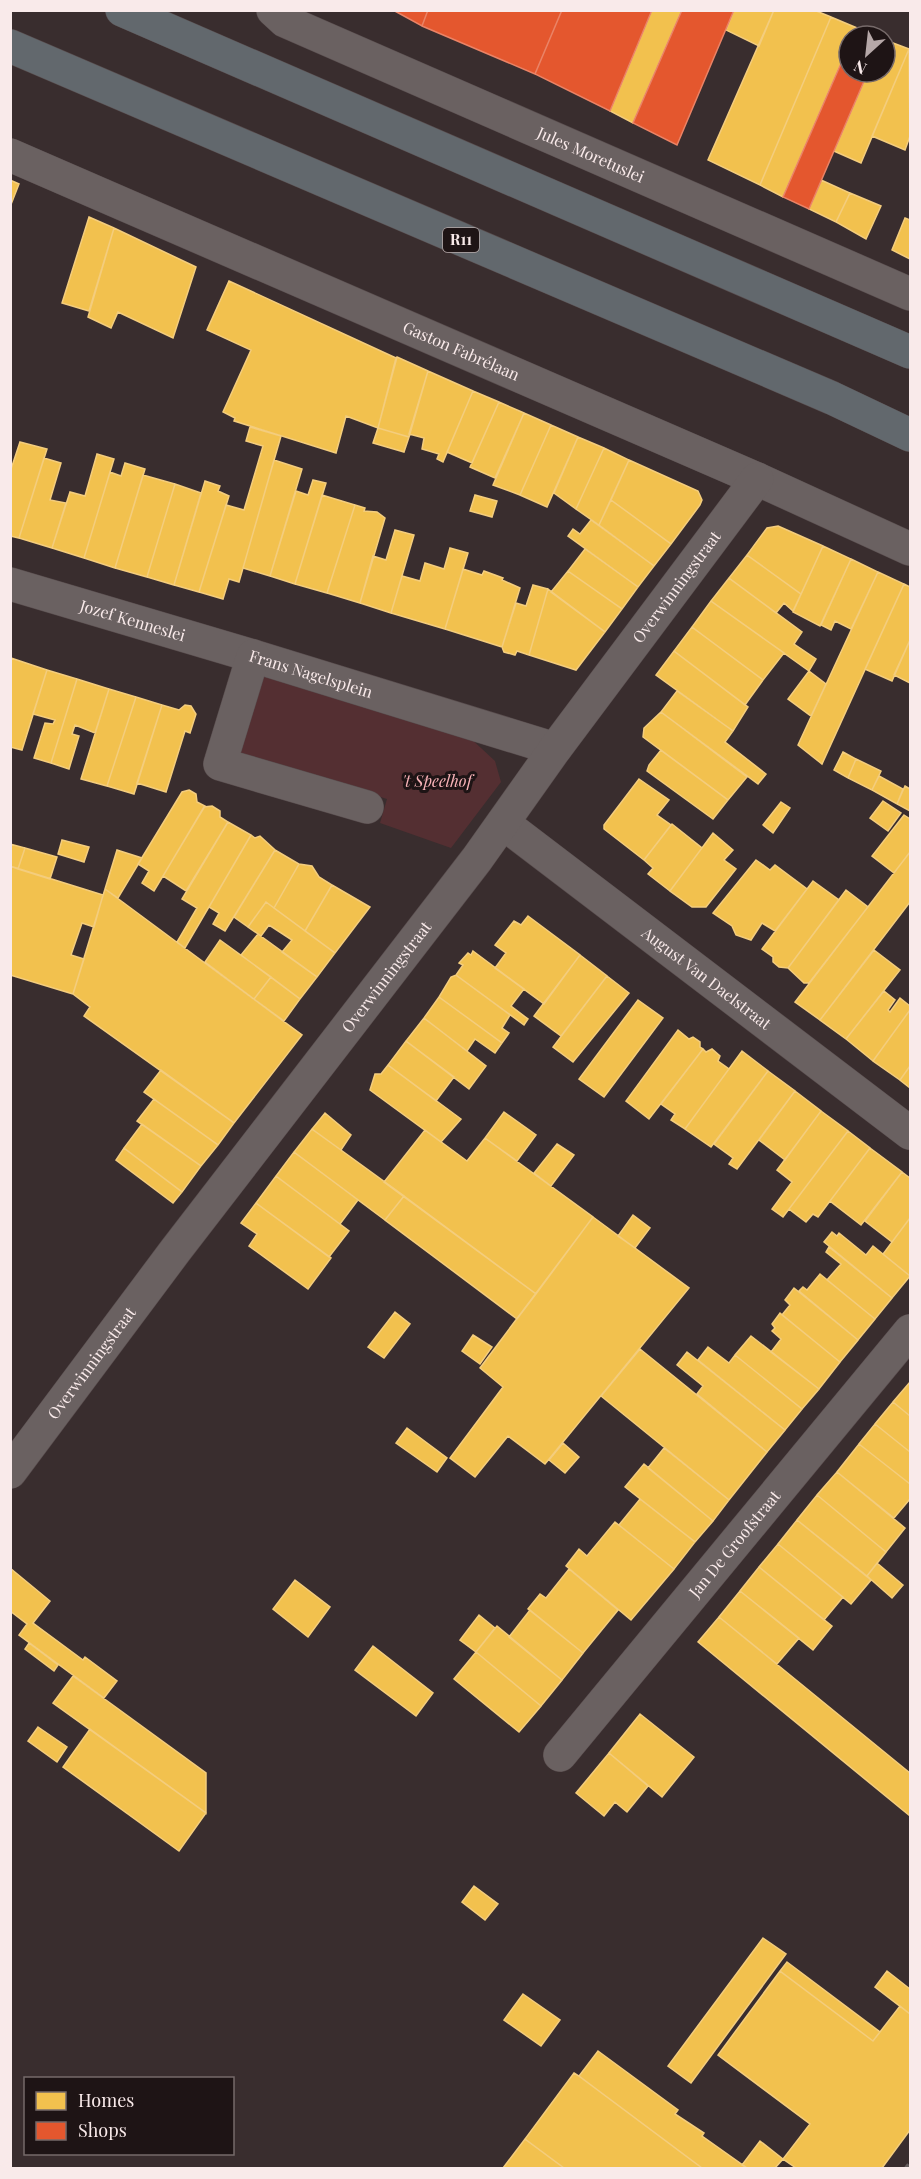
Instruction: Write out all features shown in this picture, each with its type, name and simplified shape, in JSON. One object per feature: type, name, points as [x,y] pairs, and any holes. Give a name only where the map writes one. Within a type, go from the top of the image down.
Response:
[{"type":"highway","points":[[122,10],[910,352]]},
{"type":"highway","name":"R11","points":[[10,46],[832,398],[910,435]]},
{"type":"street","name":"Jules Moretuslei","points":[[273,10],[285,21],[910,294]]},
{"type":"street","name":"Gaston Fabrélaan","points":[[10,155],[757,479],[910,549]]},
{"type":"street","name":"Overwinningstraat","points":[[10,1472],[175,1251],[503,823],[555,749],[757,479]]},
{"type":"street","name":"Jozef Kenneslei","points":[[10,584],[253,656]]},
{"type":"street","name":"Frans Nagelsplein","points":[[367,807],[220,764],[253,656],[555,749]]},
{"type":"street","name":"August Van Daelstraat","points":[[503,823],[910,1133]]},
{"type":"street","name":"Jan De Groofstraat","points":[[560,1755],[910,1330]]},
{"type":"path","points":[[906,2169],[910,2163]]},
{"type":"green space","name":"'t Speelhof","points":[[262,671],[467,735],[495,761],[501,782],[451,848],[380,823],[387,799],[239,753]]},
{"type":"building: Homes","points":[[652,10],[682,10],[633,123],[610,111]]},
{"type":"building: Homes","points":[[734,10],[774,10],[759,46],[726,30]]},
{"type":"building: Homes","points":[[774,10],[814,10],[831,17],[760,185],[708,160]]},
{"type":"building: Homes","points":[[831,17],[848,24],[837,24],[837,73],[783,197],[760,185]]},
{"type":"building: Homes","points":[[897,44],[909,49],[897,78]]},
{"type":"building: Homes","points":[[909,49],[910,136],[905,150],[872,136],[894,84],[897,84],[897,77]]},
{"type":"building: Homes","points":[[863,84],[894,84],[861,163],[834,151]]},
{"type":"building: Homes","points":[[10,180],[19,184],[10,207]]},
{"type":"building: Homes","points":[[821,180],[850,193],[836,222],[809,209]]},
{"type":"building: Homes","points":[[850,193],[881,206],[866,239],[836,222]]},
{"type":"building: Homes","points":[[89,217],[114,228],[89,311],[62,303]]},
{"type":"building: Homes","points":[[905,218],[910,220],[910,259],[892,250]]},
{"type":"building: Homes","points":[[114,228],[196,267],[173,338],[118,312],[111,328],[88,317]]},
{"type":"building: Homes","points":[[229,281],[396,358],[378,428],[346,416],[336,453],[234,421],[235,418],[223,412],[251,350],[207,330]]},
{"type":"building: Homes","points":[[397,357],[428,371],[409,437],[378,428]]},
{"type":"building: Homes","points":[[428,371],[473,391],[443,462],[437,459],[439,454],[422,449],[424,438],[409,434]]},
{"type":"building: Homes","points":[[473,391],[499,402],[472,463],[447,452]]},
{"type":"building: Homes","points":[[499,402],[524,413],[495,478],[470,467]]},
{"type":"building: Homes","points":[[524,413],[551,425],[520,495],[493,485]]},
{"type":"building: Homes","points":[[551,425],[578,437],[547,507],[520,495]]},
{"type":"building: Homes","points":[[250,427],[281,436],[239,582],[229,579],[223,599],[199,592],[226,505],[244,510],[263,446],[246,441]]},
{"type":"building: Homes","points":[[378,428],[409,437],[404,452],[373,443]]},
{"type":"building: Homes","points":[[578,437],[604,448],[576,509],[554,493]]},
{"type":"building: Homes","points":[[20,442],[47,449],[19,538],[10,536],[10,472]]},
{"type":"building: Homes","points":[[604,448],[629,460],[599,525],[576,509]]},
{"type":"building: Homes","points":[[97,454],[114,459],[84,558],[52,548],[70,492],[85,496]]},
{"type":"building: Homes","points":[[44,458],[61,463],[50,500],[66,503],[52,548],[19,538]]},
{"type":"building: Homes","points":[[274,460],[302,469],[270,576],[243,568]]},
{"type":"building: Homes","points":[[629,460],[698,491],[702,500],[700,505],[671,544],[611,500]]},
{"type":"building: Homes","points":[[125,463],[145,469],[115,568],[84,558],[110,472],[121,476]]},
{"type":"building: Homes","points":[[143,475],[175,484],[147,577],[115,568]]},
{"type":"building: Homes","points":[[313,480],[326,483],[295,584],[270,576],[296,491],[308,495]]},
{"type":"building: Homes","points":[[205,481],[220,486],[218,491],[229,496],[199,592],[174,585]]},
{"type":"building: Homes","points":[[175,484],[201,493],[174,585],[147,577]]},
{"type":"building: Homes","points":[[322,495],[355,505],[327,593],[295,584]]},
{"type":"building: Homes","points":[[475,495],[497,501],[492,517],[470,511]]},
{"type":"building: Homes","points":[[611,500],[671,544],[654,566],[599,525]]},
{"type":"building: Homes","points":[[355,505],[365,508],[364,511],[377,512],[385,518],[360,603],[327,593]]},
{"type":"building: Homes","points":[[591,520],[654,566],[638,587],[568,536],[573,529],[580,534]]},
{"type":"building: Homes","points":[[778,526],[823,546],[801,594],[747,555],[767,528]]},
{"type":"building: Homes","points":[[395,530],[414,535],[391,613],[360,603],[373,556],[386,560]]},
{"type":"building: Homes","points":[[823,546],[851,559],[820,626],[793,612]]},
{"type":"building: Homes","points":[[450,548],[468,553],[445,629],[391,613],[402,576],[420,581],[425,563],[444,569]]},
{"type":"building: Homes","points":[[585,549],[638,587],[622,609],[568,571]]},
{"type":"building: Homes","points":[[747,555],[801,594],[793,611],[784,603],[776,613],[729,578]]},
{"type":"building: Homes","points":[[851,559],[878,572],[851,629],[835,621],[831,630],[821,625]]},
{"type":"building: Homes","points":[[463,569],[482,575],[484,571],[520,588],[502,647],[445,629]]},
{"type":"building: Homes","points":[[568,571],[622,609],[605,632],[551,592]]},
{"type":"building: Homes","points":[[878,572],[904,584],[822,764],[798,745]]},
{"type":"building: Homes","points":[[729,578],[802,632],[794,644],[816,659],[809,671],[711,601]]},
{"type":"building: Homes","points":[[904,584],[910,587],[910,640],[892,681],[865,669]]},
{"type":"building: Homes","points":[[533,585],[548,589],[529,655],[517,651],[515,655],[504,652],[502,647],[516,603],[526,606]]},
{"type":"building: Homes","points":[[548,589],[605,632],[576,670],[529,655]]},
{"type":"building: Homes","points":[[711,601],[784,653],[763,680],[692,627]]},
{"type":"building: Homes","points":[[692,627],[763,680],[745,705],[674,651]]},
{"type":"building: Homes","points":[[910,640],[910,683],[894,675]]},
{"type":"building: Homes","points":[[674,651],[748,707],[733,731],[656,675]]},
{"type":"building: Homes","points":[[11,658],[47,670],[22,750],[10,747]]},
{"type":"building: Homes","points":[[47,670],[77,679],[51,763],[34,758],[45,723],[53,724],[55,720],[33,714]]},
{"type":"building: Homes","points":[[809,671],[826,684],[811,716],[788,699]]},
{"type":"building: Homes","points":[[77,679],[109,689],[95,733],[75,725],[72,734],[79,736],[69,769],[51,763]]},
{"type":"building: Homes","points":[[109,689],[136,697],[107,786],[81,779]]},
{"type":"building: Homes","points":[[677,691],[733,731],[725,742],[766,774],[758,784],[661,712]]},
{"type":"building: Homes","points":[[136,697],[162,705],[134,794],[107,786]]},
{"type":"building: Homes","points":[[162,705],[179,710],[185,705],[191,706],[196,714],[190,733],[185,731],[166,792],[137,783]]},
{"type":"building: Homes","points":[[661,712],[747,777],[728,800],[643,737],[644,728]]},
{"type":"building: Homes","points":[[661,750],[728,800],[713,819],[647,771]]},
{"type":"building: Homes","points":[[843,752],[856,759],[848,778],[834,770]]},
{"type":"building: Homes","points":[[856,759],[881,771],[872,790],[848,778]]},
{"type":"building: Homes","points":[[879,776],[903,789],[897,804],[872,790]]},
{"type":"building: Homes","points":[[639,779],[669,800],[657,815],[671,825],[644,860],[604,829],[604,825]]},
{"type":"building: Homes","points":[[905,786],[910,789],[910,811],[897,804]]},
{"type":"building: Homes","points":[[189,790],[196,794],[197,802],[205,806],[154,891],[142,883],[149,871],[138,864],[182,792]]},
{"type":"building: Homes","points":[[883,801],[901,813],[888,831],[870,818]]},
{"type":"building: Homes","points":[[781,802],[790,808],[773,833],[763,825]]},
{"type":"building: Homes","points":[[212,806],[220,811],[220,817],[228,822],[186,891],[163,876],[204,807]]},
{"type":"building: Homes","points":[[904,815],[910,819],[910,852],[894,873],[872,856]]},
{"type":"building: Homes","points":[[228,822],[251,835],[185,948],[177,942],[197,908],[182,899]]},
{"type":"building: Homes","points":[[672,824],[702,848],[670,891],[648,874],[653,868],[644,860]]},
{"type":"building: Homes","points":[[713,833],[733,850],[724,860],[736,869],[706,907],[692,907],[670,891]]},
{"type":"building: Homes","points":[[251,835],[255,838],[260,836],[275,850],[225,931],[213,924],[219,913],[209,907]]},
{"type":"building: Homes","points":[[62,840],[89,847],[84,862],[58,854]]},
{"type":"building: Homes","points":[[10,844],[25,848],[18,869],[10,866]]},
{"type":"building: Homes","points":[[25,848],[57,857],[50,879],[18,869]]},
{"type":"building: Homes","points":[[117,850],[142,858],[118,898],[105,889]]},
{"type":"building: Homes","points":[[275,850],[299,864],[274,908],[266,902],[248,927],[234,917]]},
{"type":"building: Homes","points":[[910,852],[910,902],[820,1020],[795,1002]]},
{"type":"building: Homes","points":[[756,860],[770,870],[775,865],[807,889],[775,931],[762,923],[751,940],[736,935],[732,926],[713,913]]},
{"type":"building: Homes","points":[[299,864],[312,866],[319,877],[332,885],[305,931],[274,908]]},
{"type":"building: Homes","points":[[10,866],[103,895],[94,927],[82,923],[71,955],[84,959],[73,994],[10,975]]},
{"type":"building: Homes","points":[[813,881],[839,900],[788,968],[779,967],[773,962],[773,957],[762,949]]},
{"type":"building: Homes","points":[[332,885],[370,907],[335,953],[305,931]]},
{"type":"building: Homes","points":[[105,889],[302,1035],[234,1123],[84,1016],[90,1007],[73,994]]},
{"type":"building: Homes","points":[[846,890],[868,907],[809,983],[804,983],[788,968]]},
{"type":"building: Homes","points":[[266,902],[335,953],[317,977],[282,952],[292,940],[269,925],[261,936],[248,927]]},
{"type":"building: Homes","points":[[528,916],[580,955],[544,1004],[495,968],[506,953],[495,945],[514,921],[521,925]]},
{"type":"building: Homes","points":[[258,934],[317,977],[300,999],[241,955]]},
{"type":"building: Homes","points":[[220,940],[271,977],[254,999],[205,962]]},
{"type":"building: Homes","points":[[874,950],[900,970],[846,1039],[820,1020]]},
{"type":"building: Homes","points":[[473,951],[524,989],[511,1006],[528,1019],[524,1025],[456,975],[463,965],[459,963]]},
{"type":"building: Homes","points":[[580,955],[607,976],[561,1036],[534,1016]]},
{"type":"building: Homes","points":[[456,975],[510,1015],[502,1028],[509,1033],[502,1043],[439,997],[451,977]]},
{"type":"building: Homes","points":[[607,976],[629,993],[573,1062],[553,1047]]},
{"type":"building: Homes","points":[[271,977],[300,999],[284,1021],[254,999]]},
{"type":"building: Homes","points":[[884,991],[895,1000],[888,1010],[890,1012],[900,998],[910,1006],[910,1010],[873,1061],[846,1039]]},
{"type":"building: Homes","points":[[439,997],[502,1043],[495,1053],[475,1039],[467,1051],[424,1018]]},
{"type":"building: Homes","points":[[638,1000],[663,1018],[604,1097],[579,1079]]},
{"type":"building: Homes","points":[[910,1010],[910,1066],[900,1080],[873,1061]]},
{"type":"building: Homes","points":[[424,1018],[486,1066],[469,1089],[406,1041]]},
{"type":"building: Homes","points":[[678,1030],[689,1039],[693,1037],[700,1042],[700,1047],[703,1049],[649,1119],[626,1101]]},
{"type":"building: Homes","points":[[406,1041],[454,1077],[436,1101],[388,1065]]},
{"type":"building: Homes","points":[[703,1049],[706,1052],[712,1049],[720,1056],[718,1061],[729,1069],[685,1129],[671,1120],[675,1114],[661,1104]]},
{"type":"building: Homes","points":[[742,1051],[768,1071],[711,1147],[685,1129]]},
{"type":"building: Homes","points":[[388,1065],[461,1119],[441,1142],[370,1090],[375,1074],[381,1074]]},
{"type":"building: Homes","points":[[910,1066],[910,1088],[900,1080]]},
{"type":"building: Homes","points":[[161,1070],[234,1123],[218,1145],[144,1092]]},
{"type":"building: Homes","points":[[768,1071],[795,1091],[737,1169],[729,1164],[733,1158],[714,1144]]},
{"type":"building: Homes","points":[[795,1091],[821,1111],[785,1160],[759,1140]]},
{"type":"building: Homes","points":[[154,1099],[218,1145],[201,1166],[137,1121]]},
{"type":"building: Homes","points":[[821,1111],[848,1131],[783,1217],[772,1209],[792,1182],[777,1170]]},
{"type":"building: Homes","points":[[504,1112],[536,1135],[517,1161],[485,1138]]},
{"type":"building: Homes","points":[[325,1113],[351,1135],[341,1150],[312,1129]]},
{"type":"building: Homes","points":[[142,1124],[201,1166],[182,1192],[124,1148]]},
{"type":"building: Homes","points":[[312,1129],[404,1196],[385,1220],[294,1152]]},
{"type":"building: Homes","points":[[425,1130],[467,1161],[485,1138],[593,1217],[536,1294],[384,1182]]},
{"type":"building: Homes","points":[[848,1131],[870,1148],[818,1217],[813,1214],[806,1222],[789,1209]]},
{"type":"building: Homes","points":[[557,1144],[574,1155],[551,1186],[534,1173]]},
{"type":"building: Homes","points":[[124,1148],[182,1192],[173,1203],[116,1160]]},
{"type":"building: Homes","points":[[870,1148],[902,1172],[861,1225],[830,1201]]},
{"type":"building: Homes","points":[[294,1152],[358,1200],[340,1224],[276,1176]]},
{"type":"building: Homes","points":[[902,1172],[910,1178],[910,1218],[892,1242],[865,1221]]},
{"type":"building: Homes","points":[[276,1176],[349,1231],[329,1257],[256,1203]]},
{"type":"building: Homes","points":[[404,1196],[536,1294],[517,1319],[385,1220]]},
{"type":"building: Homes","points":[[256,1203],[331,1258],[308,1289],[249,1246],[257,1234],[241,1223]]},
{"type":"building: Homes","points":[[633,1215],[650,1228],[635,1248],[618,1236]]},
{"type":"building: Homes","points":[[593,1217],[689,1288],[545,1464],[508,1436],[475,1477],[450,1458],[503,1387],[480,1368]]},
{"type":"building: Homes","points":[[910,1218],[910,1276],[883,1254]]},
{"type":"building: Homes","points":[[832,1232],[837,1236],[839,1233],[866,1255],[873,1246],[910,1276],[892,1298],[824,1242]]},
{"type":"building: Homes","points":[[829,1247],[892,1298],[875,1319],[827,1280],[841,1264],[826,1252]]},
{"type":"building: Homes","points":[[820,1274],[875,1319],[858,1340],[799,1291],[803,1287],[807,1290]]},
{"type":"building: Homes","points":[[794,1288],[858,1340],[840,1362],[782,1315],[790,1305],[785,1300]]},
{"type":"building: Homes","points":[[395,1312],[410,1324],[384,1358],[368,1347]]},
{"type":"building: Homes","points":[[780,1313],[840,1362],[819,1389],[771,1352],[781,1339],[772,1331],[775,1328],[772,1324]]},
{"type":"building: Homes","points":[[473,1335],[492,1347],[480,1364],[462,1351]]},
{"type":"building: Homes","points":[[751,1336],[819,1389],[802,1409],[735,1355]]},
{"type":"building: Homes","points":[[708,1347],[729,1363],[735,1355],[802,1409],[785,1430],[698,1360]]},
{"type":"building: Homes","points":[[640,1349],[767,1452],[729,1500],[601,1396]]},
{"type":"building: Homes","points":[[687,1352],[785,1430],[767,1452],[697,1394],[703,1386],[677,1365]]},
{"type":"building: Homes","points":[[910,1382],[910,1416],[893,1402]]},
{"type":"building: Homes","points":[[893,1402],[910,1416],[910,1452],[875,1424]]},
{"type":"building: Homes","points":[[875,1424],[910,1452],[910,1484],[859,1444]]},
{"type":"building: Homes","points":[[407,1428],[447,1458],[437,1472],[396,1443]]},
{"type":"building: Homes","points":[[563,1443],[579,1457],[565,1473],[549,1460]]},
{"type":"building: Homes","points":[[859,1444],[910,1484],[910,1499],[894,1518],[837,1472]]},
{"type":"building: Homes","points":[[664,1448],[729,1500],[713,1521],[648,1468]]},
{"type":"building: Homes","points":[[644,1464],[713,1521],[695,1542],[625,1487]]},
{"type":"building: Homes","points":[[837,1472],[905,1528],[886,1552],[817,1495]]},
{"type":"building: Homes","points":[[817,1495],[886,1552],[867,1576],[797,1520]]},
{"type":"building: Homes","points":[[640,1499],[695,1542],[674,1569],[619,1525]]},
{"type":"building: Homes","points":[[797,1520],[871,1580],[851,1604],[778,1544]]},
{"type":"building: Homes","points":[[615,1522],[674,1569],[631,1620],[566,1566],[579,1549],[587,1556]]},
{"type":"building: Homes","points":[[778,1544],[843,1597],[824,1620],[759,1567]]},
{"type":"building: Homes","points":[[877,1563],[903,1585],[892,1598],[867,1576]]},
{"type":"building: Homes","points":[[759,1567],[832,1626],[813,1650],[740,1591]]},
{"type":"building: Homes","points":[[10,1568],[50,1601],[33,1623],[83,1660],[85,1657],[117,1681],[104,1698],[19,1635],[27,1624],[10,1611]]},
{"type":"building: Homes","points":[[569,1569],[618,1610],[583,1653],[528,1609],[540,1594],[546,1598]]},
{"type":"building: Homes","points":[[295,1580],[330,1607],[308,1637],[273,1609]]},
{"type":"building: Homes","points":[[740,1591],[799,1638],[777,1664],[719,1617]]},
{"type":"building: Homes","points":[[530,1610],[583,1653],[562,1680],[509,1637]]},
{"type":"building: Homes","points":[[479,1615],[495,1628],[476,1652],[460,1640]]},
{"type":"building: Homes","points":[[719,1617],[910,1773],[910,1816],[698,1642]]},
{"type":"building: Homes","points":[[497,1626],[562,1680],[541,1706],[476,1652]]},
{"type":"building: Homes","points":[[29,1643],[58,1665],[54,1671],[25,1649]]},
{"type":"building: Homes","points":[[373,1646],[433,1693],[416,1716],[355,1670]]},
{"type":"building: Homes","points":[[476,1652],[541,1706],[519,1732],[454,1679]]},
{"type":"building: Homes","points":[[73,1676],[206,1773],[206,1813],[53,1703]]},
{"type":"building: Homes","points":[[640,1714],[694,1757],[662,1797],[609,1753]]},
{"type":"building: Homes","points":[[38,1727],[67,1747],[57,1762],[28,1741]]},
{"type":"building: Homes","points":[[90,1729],[206,1813],[179,1851],[63,1767]]},
{"type":"building: Homes","points":[[609,1753],[648,1786],[627,1812],[615,1802],[604,1816],[576,1793]]},
{"type":"building: Homes","points":[[474,1886],[498,1904],[485,1920],[462,1902]]},
{"type":"building: Homes","points":[[763,1938],[786,1954],[691,2083],[668,2066]]},
{"type":"building: Homes","points":[[787,1962],[880,2032],[873,2041],[780,1971]]},
{"type":"building: Homes","points":[[780,1971],[873,2041],[900,2006],[910,2014],[910,2130],[882,2168],[796,2168],[783,2159],[810,2124],[718,2055]]},
{"type":"building: Homes","points":[[887,1971],[910,1989],[910,2014],[875,1987]]},
{"type":"building: Homes","points":[[523,1994],[560,2020],[541,2046],[504,2020]]},
{"type":"building: Homes","points":[[598,2051],[678,2110],[675,2114],[704,2133],[702,2136],[747,2168],[702,2168],[579,2076]]},
{"type":"building: Homes","points":[[574,2073],[702,2168],[564,2168],[525,2139]]},
{"type":"building: Homes","points":[[525,2139],[564,2168],[503,2168]]},
{"type":"building: Homes","points":[[760,2141],[783,2159],[775,2168],[747,2168],[742,2165]]},
{"type":"building: Shops","points":[[393,10],[428,10],[422,26]]},
{"type":"building: Shops","points":[[428,10],[562,10],[535,74],[422,26]]},
{"type":"building: Shops","points":[[562,10],[652,10],[610,111],[535,74]]},
{"type":"building: Shops","points":[[682,10],[734,10],[677,145],[633,123]]},
{"type":"building: Shops","points":[[837,73],[837,84],[863,84],[809,209],[783,197]]}]
